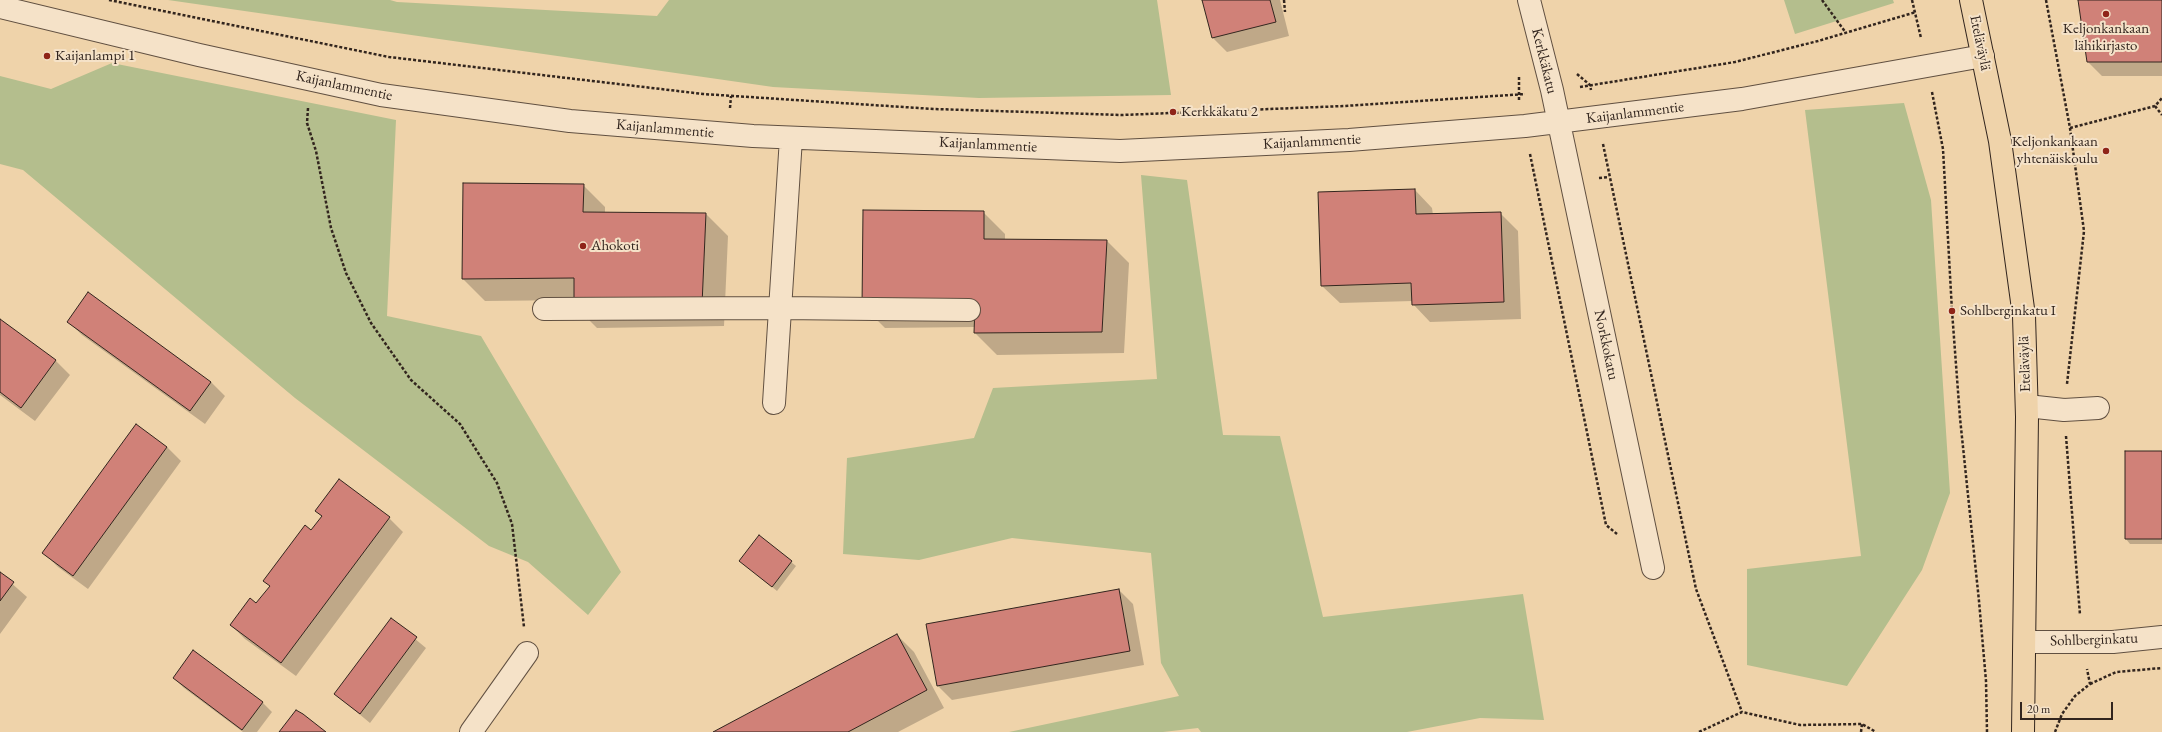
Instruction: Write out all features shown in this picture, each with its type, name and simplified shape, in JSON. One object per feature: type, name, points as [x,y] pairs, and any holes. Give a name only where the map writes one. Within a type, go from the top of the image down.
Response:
[{"type":"main road","name":"Eteläväylä","points":[[1971,0],[2000,141],[2024,316],[2027,406],[2023,732]]},
{"type":"street","name":"Kerkkäkatu","points":[[1529,0],[1559,122]]},
{"type":"street","name":"Kaijanlammentie","points":[[0,7],[199,55],[381,95],[570,121],[753,136],[1120,151],[1349,140],[1525,126],[1742,99],[1983,56]]},
{"type":"street","name":"Norkkokatu","points":[[1559,122],[1653,568]]},
{"type":"street","points":[[774,403],[790,138]]},
{"type":"street","points":[[544,309],[780,308],[969,310]]},
{"type":"street","points":[[2027,406],[2064,410],[2098,408]]},
{"type":"street","name":"Sohlberginkatu","points":[[2025,642],[2113,642],[2162,637]]},
{"type":"street","points":[[471,732],[527,653]]},
{"type":"path","points":[[109,0],[388,57],[731,96],[934,109],[1122,115],[1344,106],[1518,95],[1735,62],[1846,33],[1916,12]]},
{"type":"path","points":[[1284,0],[1285,12]]},
{"type":"path","points":[[1822,0],[1846,33]]},
{"type":"path","points":[[1912,0],[1916,12],[1943,149],[1952,311],[1960,418],[1986,681],[1987,732]]},
{"type":"path","points":[[2046,0],[2070,128],[2084,231],[2064,410],[2082,641],[2090,684]]},
{"type":"path","points":[[309,79],[307,123],[316,151],[331,228],[346,273],[371,323],[411,380],[460,424],[497,483],[512,524],[527,653]]},
{"type":"path","points":[[2070,128],[2155,106],[2162,98]]},
{"type":"path","points":[[2155,106],[2162,115]]},
{"type":"path","points":[[1525,126],[1606,525],[1618,536]]},
{"type":"path","points":[[1614,197],[1696,589],[1742,712]]},
{"type":"path","points":[[2055,732],[2062,714],[2075,696],[2090,684],[2116,672],[2162,668]]},
{"type":"path","points":[[1699,732],[1742,712],[1800,725],[1862,724],[1876,732]]},
{"type":"path","points":[[1861,732],[1862,724]]},
{"type":"green space","points":[[168,0],[390,0],[397,2],[657,16],[669,0],[1157,0],[1171,95],[979,98],[773,87]]},
{"type":"green space","points":[[1784,0],[1893,0],[1894,3],[1795,34]]},
{"type":"green space","points":[[112,63],[396,120],[387,316],[481,336],[621,572],[588,615],[528,562],[489,546],[295,398],[23,170],[0,164],[0,76],[51,89]]},
{"type":"green space","points":[[1904,103],[1931,200],[1950,493],[1922,570],[1847,686],[1747,665],[1747,569],[1861,556],[1805,110]]},
{"type":"green space","points":[[1141,175],[1187,180],[1223,435],[1280,436],[1323,617],[1523,594],[1544,720],[1480,718],[1407,732],[1201,732],[1198,728],[1163,732],[1009,732],[1179,696],[1161,663],[1151,553],[1012,538],[919,560],[843,554],[847,458],[974,438],[993,388],[1157,379]]},
{"type":"building","points":[[1202,0],[1270,0],[1276,22],[1212,38]]},
{"type":"building","points":[[2078,0],[2162,0],[2162,62],[2087,62]]},
{"type":"building","name":"Ahokoti","points":[[463,183],[584,184],[583,212],[706,213],[702,305],[574,306],[574,278],[462,279]]},
{"type":"building","points":[[1415,189],[1416,214],[1501,212],[1504,302],[1412,305],[1411,283],[1321,286],[1318,192]]},
{"type":"building","points":[[863,210],[984,211],[984,239],[1107,240],[1102,332],[974,333],[975,305],[862,307]]},
{"type":"building","points":[[88,292],[211,382],[190,411],[67,322]]},
{"type":"building","points":[[0,319],[56,360],[21,408],[0,392]]},
{"type":"building","points":[[136,424],[167,447],[73,576],[42,553]]},
{"type":"building","points":[[2125,451],[2162,451],[2162,539],[2125,539]]},
{"type":"building","points":[[339,479],[390,517],[281,663],[230,625],[250,598],[256,603],[270,586],[263,581],[305,525],[311,530],[322,516],[315,511]]},
{"type":"building","points":[[759,535],[792,561],[772,587],[739,561]]},
{"type":"building","points":[[0,572],[14,582],[0,601]]},
{"type":"building","points":[[1119,589],[1130,651],[937,686],[926,624]]},
{"type":"building","points":[[391,618],[417,637],[360,714],[334,694]]},
{"type":"building","points":[[897,634],[927,690],[848,732],[713,732]]},
{"type":"building","points":[[193,650],[263,702],[242,730],[173,678]]},
{"type":"building","points":[[296,710],[303,714],[326,732],[279,732]]},
{"type":"place","name":"Keljonkankaan lähikirjasto","points":[[2106,14]]},
{"type":"place","name":"Kaijanlampi 1","points":[[47,56]]},
{"type":"place","name":"Kerkkäkatu 2","points":[[1173,112]]},
{"type":"place","name":"Keljonkankaan yhtenäiskoulu","points":[[2106,151]]},
{"type":"place","name":"Ahokoti","points":[[583,246]]},
{"type":"place","name":"Sohlberginkatu I","points":[[1952,311]]}]
